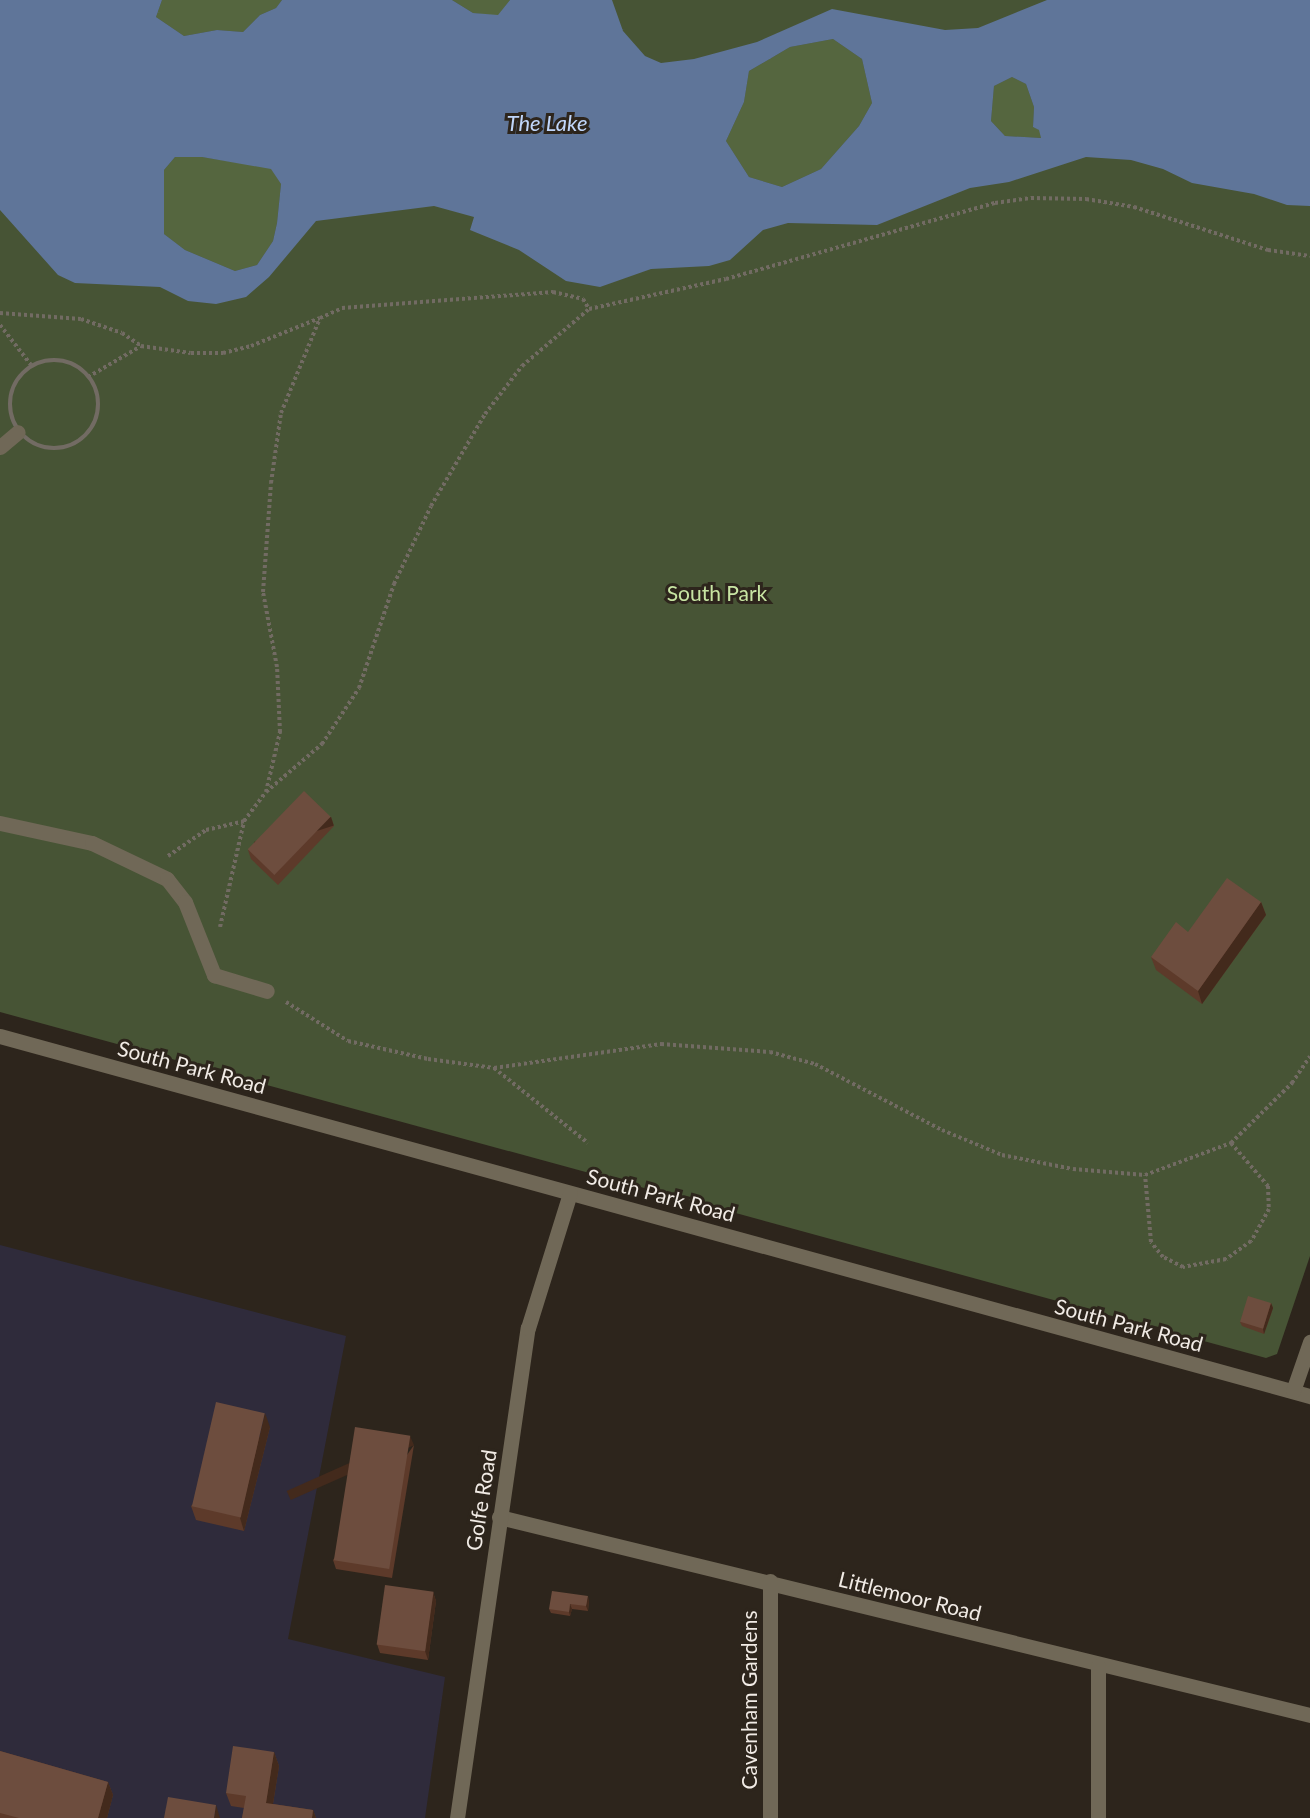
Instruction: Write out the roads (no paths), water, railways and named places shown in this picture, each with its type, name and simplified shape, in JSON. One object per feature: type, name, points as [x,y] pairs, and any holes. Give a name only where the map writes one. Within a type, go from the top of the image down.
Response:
[{"type":"street","points":[[0,447],[18,432]]},
{"type":"street","points":[[0,823],[92,843],[167,879],[185,902],[214,975],[267,991]]},
{"type":"street","name":"South Park Road","points":[[0,1036],[1310,1396]]},
{"type":"street","name":"Golfe Road","points":[[457,1818],[528,1328],[570,1193]]},
{"type":"street","points":[[1293,1391],[1310,1342]]},
{"type":"street","name":"Littlemoor Road","points":[[500,1517],[770,1581],[1098,1666],[1310,1715]]},
{"type":"street","name":"Cavenham Gardens","points":[[770,1581],[770,1818]]},
{"type":"street","points":[[1098,1666],[1098,1818]]},
{"type":"water","name":"The Lake","points":[[0,0],[162,0],[156,17],[184,36],[217,30],[243,32],[260,15],[276,8],[282,0],[452,0],[473,13],[498,15],[510,0],[612,0],[623,31],[645,56],[661,63],[694,59],[757,42],[832,9],[945,30],[978,28],[1047,0],[1310,0],[1310,206],[1287,205],[1254,194],[1192,183],[1163,169],[1131,160],[1086,157],[1009,182],[970,188],[877,225],[788,223],[763,230],[730,260],[709,266],[651,269],[600,287],[566,281],[519,250],[470,230],[474,217],[434,206],[316,221],[269,277],[246,297],[216,304],[188,301],[160,287],[75,283],[58,275],[0,210]],"holes":[[[833,39],[862,59],[872,103],[859,126],[821,169],[782,187],[749,177],[726,141],[744,102],[749,71],[790,47]],[[1012,77],[1026,84],[1034,107],[1033,127],[1039,130],[1041,138],[1005,136],[991,121],[994,86]],[[175,157],[202,157],[271,169],[281,184],[277,223],[273,241],[257,265],[235,271],[185,250],[164,234],[164,170]]]},
{"type":"park label","name":"South Park","points":[[717,593]]}]
